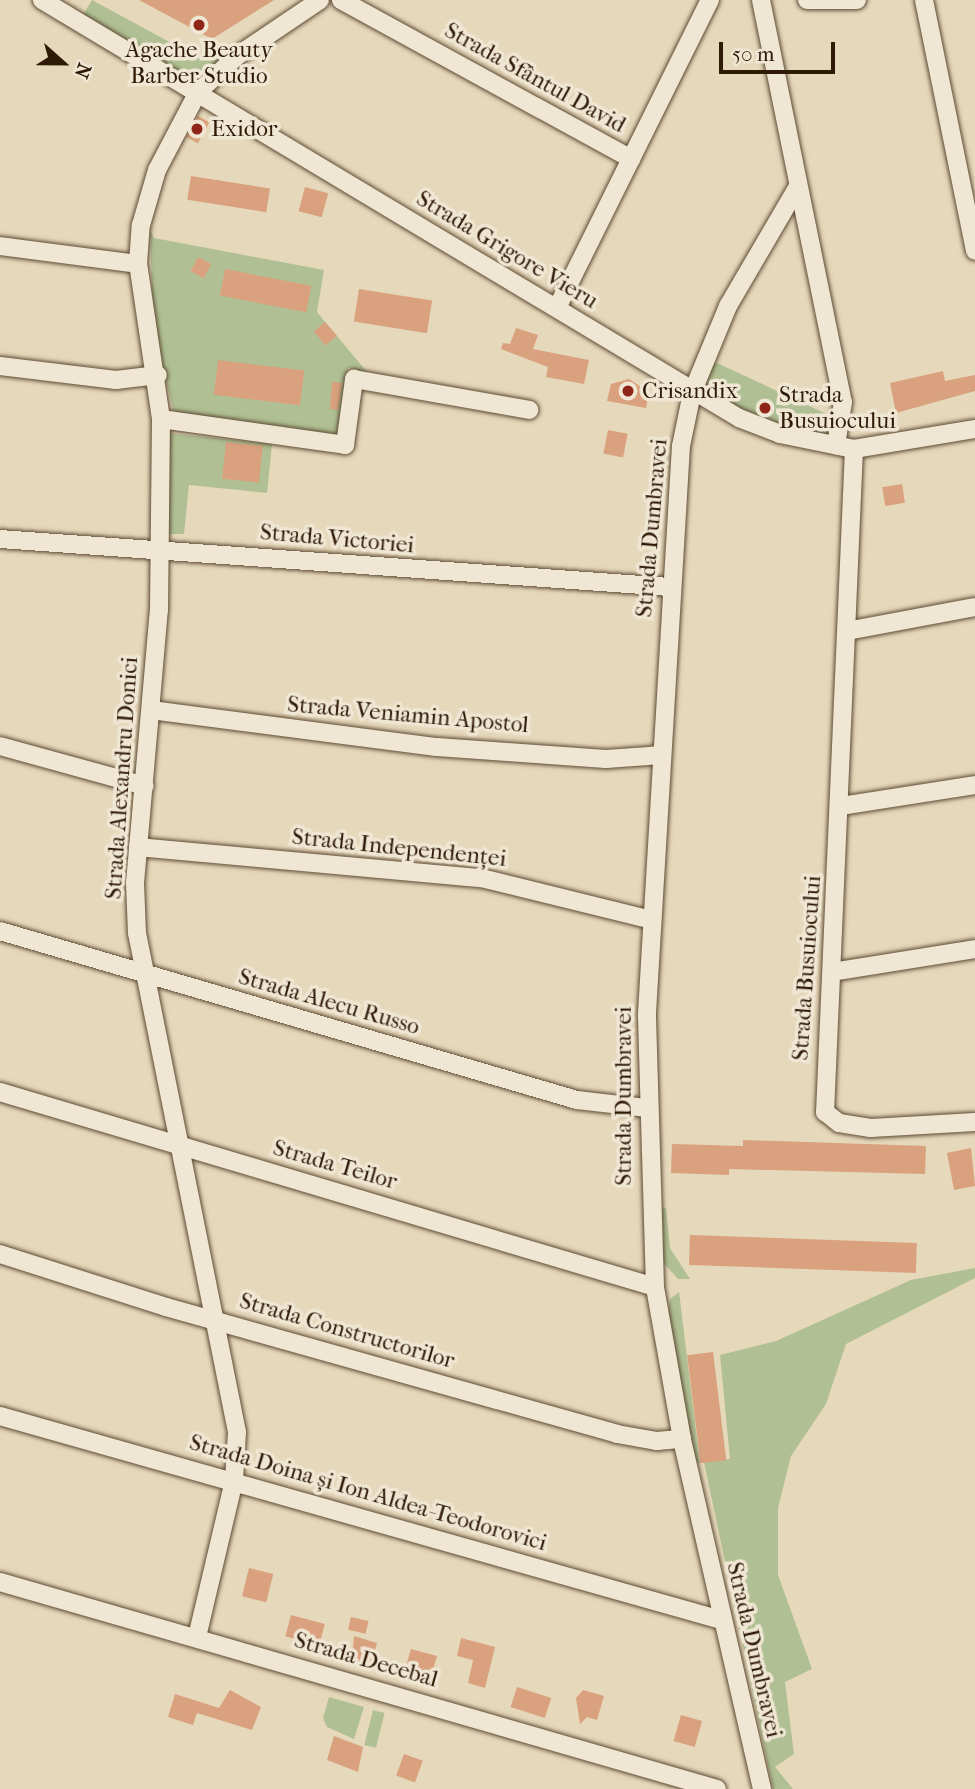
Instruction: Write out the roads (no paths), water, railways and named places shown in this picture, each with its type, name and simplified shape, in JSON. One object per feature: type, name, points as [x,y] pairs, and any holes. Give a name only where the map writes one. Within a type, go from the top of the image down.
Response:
[{"type":"street","name":"Strada Grigore Vieru","points":[[42,0],[557,308],[692,393],[758,427],[845,447],[975,429]]},
{"type":"street","points":[[198,92],[237,56],[320,0]]},
{"type":"street","name":"Strada Sfântul David","points":[[341,0],[631,159]]},
{"type":"street","points":[[557,308],[710,0]]},
{"type":"street","name":"Strada Busuiocului","points":[[761,0],[797,188],[843,402],[847,631],[825,1112],[839,1124],[871,1128],[975,1122]]},
{"type":"street","points":[[807,0],[857,0]]},
{"type":"street","points":[[924,0],[975,251]]},
{"type":"street","name":"Strada Alexandru Donici","points":[[197,1637],[234,1480],[237,1432],[177,1144],[137,921],[138,847],[151,710],[161,419],[158,375],[138,264],[141,225],[158,170],[198,92]]},
{"type":"street","name":"Strada Dumbravei","points":[[762,1789],[721,1620],[682,1439],[655,1287],[646,1108],[652,920],[670,587],[681,446],[692,393],[746,270],[797,188]]},
{"type":"street","points":[[0,246],[138,264]]},
{"type":"street","points":[[0,366],[116,380],[158,375]]},
{"type":"street","points":[[161,419],[345,445],[354,379],[529,411]]},
{"type":"street","name":"Strada Victoriei","points":[[0,539],[158,547],[472,576],[670,587]]},
{"type":"street","points":[[847,631],[975,607]]},
{"type":"street","name":"Strada Veniamin Apostol","points":[[151,710],[437,747],[606,758],[662,755]]},
{"type":"street","points":[[0,746],[145,786]]},
{"type":"street","points":[[841,806],[975,785]]},
{"type":"street","name":"Strada Independenţei","points":[[138,847],[481,878],[652,920]]},
{"type":"street","name":"Strada Alecu Russo","points":[[0,931],[577,1100],[646,1108]]},
{"type":"street","points":[[832,972],[975,948]]},
{"type":"street","name":"Strada Teilor","points":[[0,1092],[655,1287]]},
{"type":"street","name":"Strada Constructorilor","points":[[0,1254],[618,1434],[657,1441],[682,1439]]},
{"type":"street","name":"Strada Doina și Ion Aldea-Teodorovici","points":[[0,1416],[234,1480],[721,1620]]},
{"type":"street","name":"Strada Decebal","points":[[0,1582],[717,1789]]},
{"type":"place","name":"Agache Beauty Barber Studio","points":[[199,25]]},
{"type":"place","name":"Exidor","points":[[197,129]]},
{"type":"place","name":"Crisandix","points":[[628,391]]},
{"type":"place","name":"Strada Busuiocului","points":[[765,408]]}]
